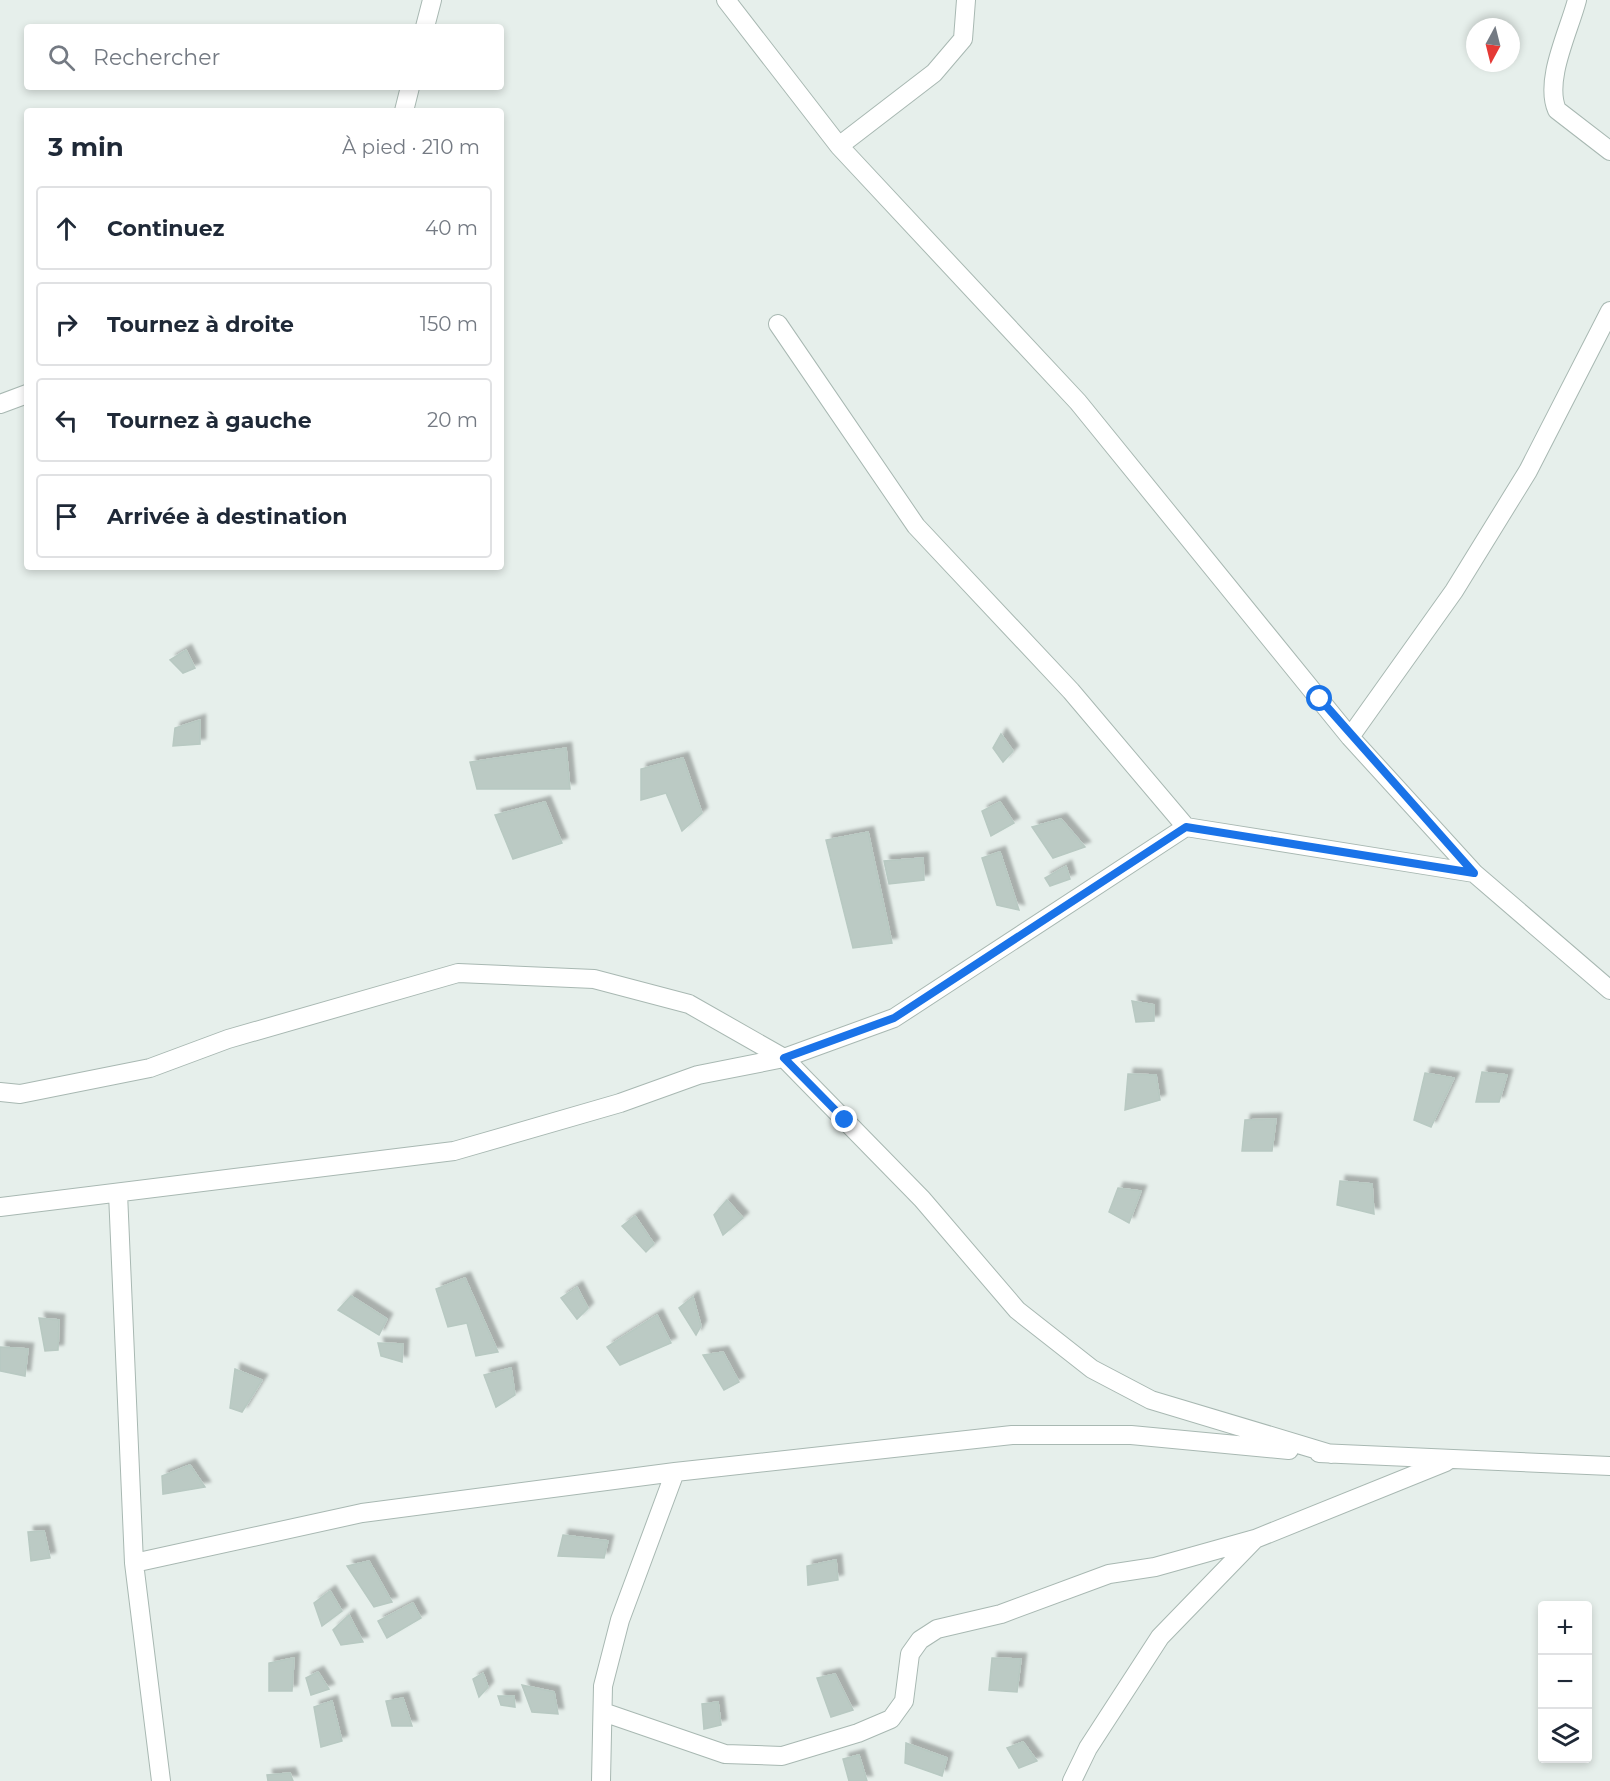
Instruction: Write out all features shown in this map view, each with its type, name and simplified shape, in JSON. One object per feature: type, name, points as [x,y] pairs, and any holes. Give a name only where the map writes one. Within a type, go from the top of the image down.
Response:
[{"type":"street","points":[[426,24],[432,0]]},
{"type":"street","points":[[726,0],[839,146],[1078,402],[1350,737],[1474,873],[1610,990]]},
{"type":"street","points":[[839,146],[934,73],[963,39],[966,0]]},
{"type":"street","points":[[1577,0],[1553,82],[1553,100],[1557,110],[1610,151]]},
{"type":"street","points":[[405,108],[409,90]]},
{"type":"street","points":[[1350,737],[1454,591],[1528,471],[1610,311]]},
{"type":"street","points":[[778,324],[916,526],[1071,691],[1186,827],[1474,873]]},
{"type":"street","points":[[0,404],[24,395]]},
{"type":"street","points":[[0,1207],[454,1151],[620,1104],[698,1075],[784,1058],[894,1018],[1186,827]]},
{"type":"street","points":[[0,1092],[20,1094],[150,1068],[228,1039],[458,974],[594,979],[689,1004],[784,1058],[922,1199],[1017,1310],[1092,1369],[1150,1400],[1331,1454]]},
{"type":"street","points":[[118,1193],[134,1563],[161,1781]]},
{"type":"street","points":[[134,1563],[362,1513],[675,1472],[1012,1435],[1131,1435],[1331,1454],[1610,1466]]},
{"type":"street","points":[[603,1712],[725,1754],[782,1756],[858,1733],[891,1719],[904,1701],[910,1654],[920,1640],[937,1629],[1001,1614],[1109,1574],[1155,1567],[1255,1539],[1453,1460]]},
{"type":"street","points":[[601,1781],[603,1686],[620,1620],[675,1472]]},
{"type":"street","points":[[1072,1781],[1088,1748],[1160,1637],[1255,1539]]},
{"type":"building","points":[[186,650],[195,668],[183,673],[170,660]]},
{"type":"building","points":[[200,720],[200,744],[173,746],[175,728]]},
{"type":"building","points":[[1001,734],[1013,751],[1003,762],[993,748]]},
{"type":"building","points":[[566,748],[570,789],[477,789],[470,762]]},
{"type":"building","points":[[683,758],[702,813],[682,831],[666,793],[641,800],[641,769]]},
{"type":"building","points":[[545,802],[562,843],[513,859],[495,815]]},
{"type":"building","points":[[1000,802],[1014,823],[991,836],[982,811]]},
{"type":"building","points":[[1061,819],[1085,847],[1053,858],[1032,827]]},
{"type":"building","points":[[868,832],[892,943],[853,948],[826,840]]},
{"type":"building","points":[[1000,852],[1019,910],[997,905],[982,858]]},
{"type":"building","points":[[923,858],[924,880],[889,884],[884,861]]},
{"type":"building","points":[[1066,866],[1070,879],[1050,886],[1045,878]]},
{"type":"building","points":[[1132,1001],[1154,1005],[1154,1021],[1136,1022]]},
{"type":"building","points":[[1482,1072],[1507,1075],[1499,1102],[1476,1102]]},
{"type":"building","points":[[1425,1073],[1454,1078],[1431,1127],[1414,1120]]},
{"type":"building","points":[[1128,1074],[1156,1075],[1160,1100],[1125,1110]]},
{"type":"building","points":[[1276,1119],[1272,1151],[1242,1151],[1245,1120]]},
{"type":"building","points":[[1340,1181],[1372,1184],[1374,1214],[1337,1205]]},
{"type":"building","points":[[1118,1188],[1141,1191],[1129,1223],[1109,1212]]},
{"type":"building","points":[[727,1200],[743,1218],[723,1235],[714,1215]]},
{"type":"building","points":[[635,1216],[654,1244],[646,1252],[622,1226]]},
{"type":"building","points":[[465,1278],[498,1352],[476,1356],[467,1323],[448,1327],[436,1289]]},
{"type":"building","points":[[577,1287],[588,1308],[577,1319],[561,1298]]},
{"type":"building","points":[[351,1296],[387,1319],[379,1335],[338,1310]]},
{"type":"building","points":[[693,1297],[701,1326],[696,1335],[679,1308]]},
{"type":"building","points":[[657,1315],[671,1343],[620,1365],[607,1347]]},
{"type":"building","points":[[39,1318],[59,1320],[58,1350],[45,1351]]},
{"type":"building","points":[[378,1343],[403,1344],[402,1362],[381,1356]]},
{"type":"building","points":[[0,1347],[28,1349],[25,1376],[0,1371]]},
{"type":"building","points":[[723,1352],[739,1382],[724,1390],[703,1355]]},
{"type":"building","points":[[511,1368],[515,1395],[496,1407],[484,1375]]},
{"type":"building","points":[[235,1369],[262,1380],[242,1412],[230,1408]]},
{"type":"building","points":[[190,1465],[205,1487],[163,1494],[162,1476]]},
{"type":"building","points":[[44,1531],[50,1558],[31,1561],[28,1532]]},
{"type":"building","points":[[563,1535],[608,1541],[604,1558],[558,1556]]},
{"type":"building","points":[[836,1560],[838,1580],[808,1585],[807,1566]]},
{"type":"building","points":[[369,1561],[392,1602],[374,1607],[347,1566]]},
{"type":"building","points":[[330,1591],[342,1611],[322,1626],[314,1603]]},
{"type":"building","points":[[413,1603],[421,1618],[387,1638],[378,1621]]},
{"type":"building","points":[[349,1615],[363,1642],[341,1645],[333,1630]]},
{"type":"building","points":[[294,1658],[292,1691],[269,1691],[269,1663]]},
{"type":"building","points":[[992,1658],[1021,1659],[1017,1692],[989,1690]]},
{"type":"building","points":[[318,1672],[329,1689],[311,1695],[306,1678]]},
{"type":"building","points":[[483,1673],[488,1687],[479,1697],[473,1679]]},
{"type":"building","points":[[835,1674],[853,1710],[831,1717],[817,1678]]},
{"type":"building","points":[[522,1685],[554,1692],[558,1714],[532,1712]]},
{"type":"building","points":[[498,1696],[514,1696],[515,1707],[501,1705]]},
{"type":"building","points":[[403,1698],[412,1726],[392,1726],[386,1701]]},
{"type":"building","points":[[332,1701],[342,1741],[321,1747],[314,1707]]},
{"type":"building","points":[[718,1702],[721,1725],[704,1729],[702,1704]]},
{"type":"building","points":[[1023,1742],[1037,1761],[1019,1768],[1007,1748]]},
{"type":"building","points":[[906,1743],[947,1758],[942,1776],[905,1763]]},
{"type":"building","points":[[859,1755],[867,1781],[849,1781],[843,1759]]},
{"type":"building","points":[[290,1773],[293,1781],[268,1781],[267,1775]]},
{"type":"route","points":[[845,1120],[784,1058],[894,1018],[1186,827],[1474,873],[1350,737],[1320,699]]}]
